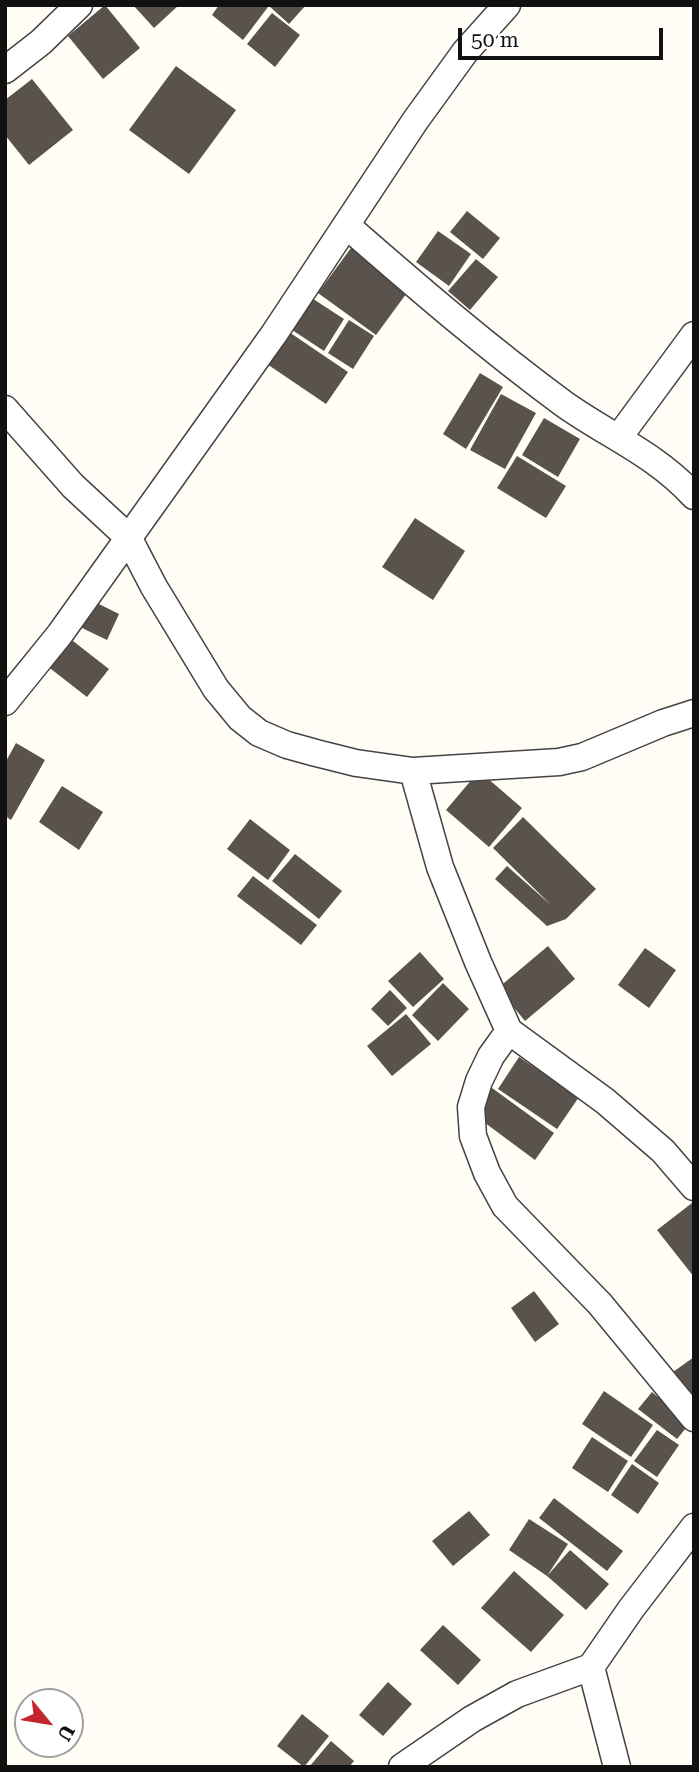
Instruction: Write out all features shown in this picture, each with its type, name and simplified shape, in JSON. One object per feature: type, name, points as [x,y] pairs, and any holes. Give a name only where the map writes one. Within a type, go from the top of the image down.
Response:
[{"type":"street","points":[[5,70],[41,42],[79,5]]},
{"type":"street","points":[[5,702],[60,634],[274,334],[422,111],[466,52],[507,5]]},
{"type":"street","points":[[346,225],[514,367],[568,406],[652,457],[679,479],[694,496]]},
{"type":"street","points":[[620,437],[694,335]]},
{"type":"street","points":[[5,409],[73,486],[128,537],[154,587],[216,689],[240,718],[259,733],[287,745],[356,763],[414,771],[559,762],[595,752],[694,713]]},
{"type":"street","points":[[414,771],[440,867],[509,1031],[604,1101],[663,1151],[694,1187]]},
{"type":"street","points":[[509,1031],[483,1073],[471,1107],[473,1136],[487,1173],[505,1206],[600,1304],[694,1418]]},
{"type":"street","points":[[402,1767],[472,1719],[517,1694],[591,1667],[631,1609],[694,1527]]},
{"type":"street","points":[[591,1667],[617,1767]]},
{"type":"building","points":[[105,5],[140,48],[103,79],[68,36]]},
{"type":"building","points":[[133,5],[179,5],[154,28]]},
{"type":"building","points":[[219,5],[268,7],[243,40],[212,15]]},
{"type":"building","points":[[268,5],[306,5],[289,24]]},
{"type":"building","points":[[272,13],[300,35],[275,67],[247,44]]},
{"type":"building","points":[[176,66],[236,110],[189,174],[129,130]]},
{"type":"building","points":[[32,79],[73,130],[29,165],[5,135],[5,100]]},
{"type":"building","points":[[467,211],[500,238],[483,259],[450,232]]},
{"type":"building","points":[[438,231],[471,254],[449,286],[416,262]]},
{"type":"building","points":[[351,248],[409,290],[376,335],[318,293]]},
{"type":"building","points":[[476,259],[498,277],[470,310],[448,291]]},
{"type":"building","points":[[304,293],[344,319],[324,351],[283,324]]},
{"type":"building","points":[[349,320],[374,336],[353,369],[328,353]]},
{"type":"building","points":[[286,330],[348,372],[326,404],[264,362]]},
{"type":"building","points":[[480,373],[503,387],[466,449],[443,434]]},
{"type":"building","points":[[501,394],[536,413],[505,469],[470,450]]},
{"type":"building","points":[[544,418],[580,439],[558,477],[522,455]]},
{"type":"building","points":[[517,456],[566,486],[546,518],[497,488]]},
{"type":"building","points":[[415,518],[465,551],[433,600],[382,567]]},
{"type":"building","points":[[93,601],[119,614],[107,640],[80,627]]},
{"type":"building","points":[[64,634],[109,669],[87,697],[42,662]]},
{"type":"building","points":[[16,743],[45,760],[11,820],[5,816],[5,763]]},
{"type":"building","points":[[479,771],[522,808],[489,847],[446,810]]},
{"type":"building","points":[[62,786],[103,812],[79,850],[39,822]]},
{"type":"building","points":[[523,817],[596,889],[566,919],[547,926],[495,879],[507,866],[551,905],[493,848]]},
{"type":"building","points":[[250,819],[290,850],[268,880],[227,849]]},
{"type":"building","points":[[295,854],[342,891],[319,919],[272,881]]},
{"type":"building","points":[[253,876],[317,925],[301,945],[237,896]]},
{"type":"building","points":[[548,946],[575,979],[525,1021],[498,988]]},
{"type":"building","points":[[645,948],[676,970],[649,1008],[618,985]]},
{"type":"building","points":[[420,952],[444,979],[413,1007],[388,981]]},
{"type":"building","points":[[443,983],[469,1009],[438,1041],[412,1015]]},
{"type":"building","points":[[390,990],[407,1008],[388,1026],[371,1009]]},
{"type":"building","points":[[406,1014],[431,1044],[392,1076],[367,1046]]},
{"type":"building","points":[[519,1057],[579,1097],[557,1129],[498,1089]]},
{"type":"building","points":[[492,1088],[554,1133],[535,1160],[473,1114]]},
{"type":"building","points":[[692,1203],[694,1205],[694,1277],[657,1230]]},
{"type":"building","points":[[534,1291],[559,1324],[535,1342],[511,1308]]},
{"type":"building","points":[[694,1357],[694,1402],[673,1372]]},
{"type":"building","points":[[604,1391],[653,1425],[631,1457],[582,1424]]},
{"type":"building","points":[[652,1392],[690,1423],[677,1439],[638,1409]]},
{"type":"building","points":[[657,1430],[679,1445],[657,1477],[634,1461]]},
{"type":"building","points":[[592,1437],[628,1461],[608,1492],[572,1468]]},
{"type":"building","points":[[632,1464],[659,1483],[638,1514],[611,1495]]},
{"type":"building","points":[[554,1498],[623,1551],[607,1571],[539,1518]]},
{"type":"building","points":[[469,1511],[490,1535],[453,1566],[432,1541]]},
{"type":"building","points":[[529,1519],[568,1544],[547,1576],[509,1550]]},
{"type":"building","points":[[570,1550],[609,1584],[586,1610],[547,1576]]},
{"type":"building","points":[[514,1571],[564,1615],[531,1652],[481,1608]]},
{"type":"building","points":[[443,1625],[481,1660],[458,1685],[420,1650]]},
{"type":"building","points":[[388,1682],[412,1704],[383,1736],[359,1715]]},
{"type":"building","points":[[302,1714],[329,1736],[304,1767],[277,1746]]},
{"type":"building","points":[[331,1741],[354,1761],[349,1767],[309,1767]]}]
